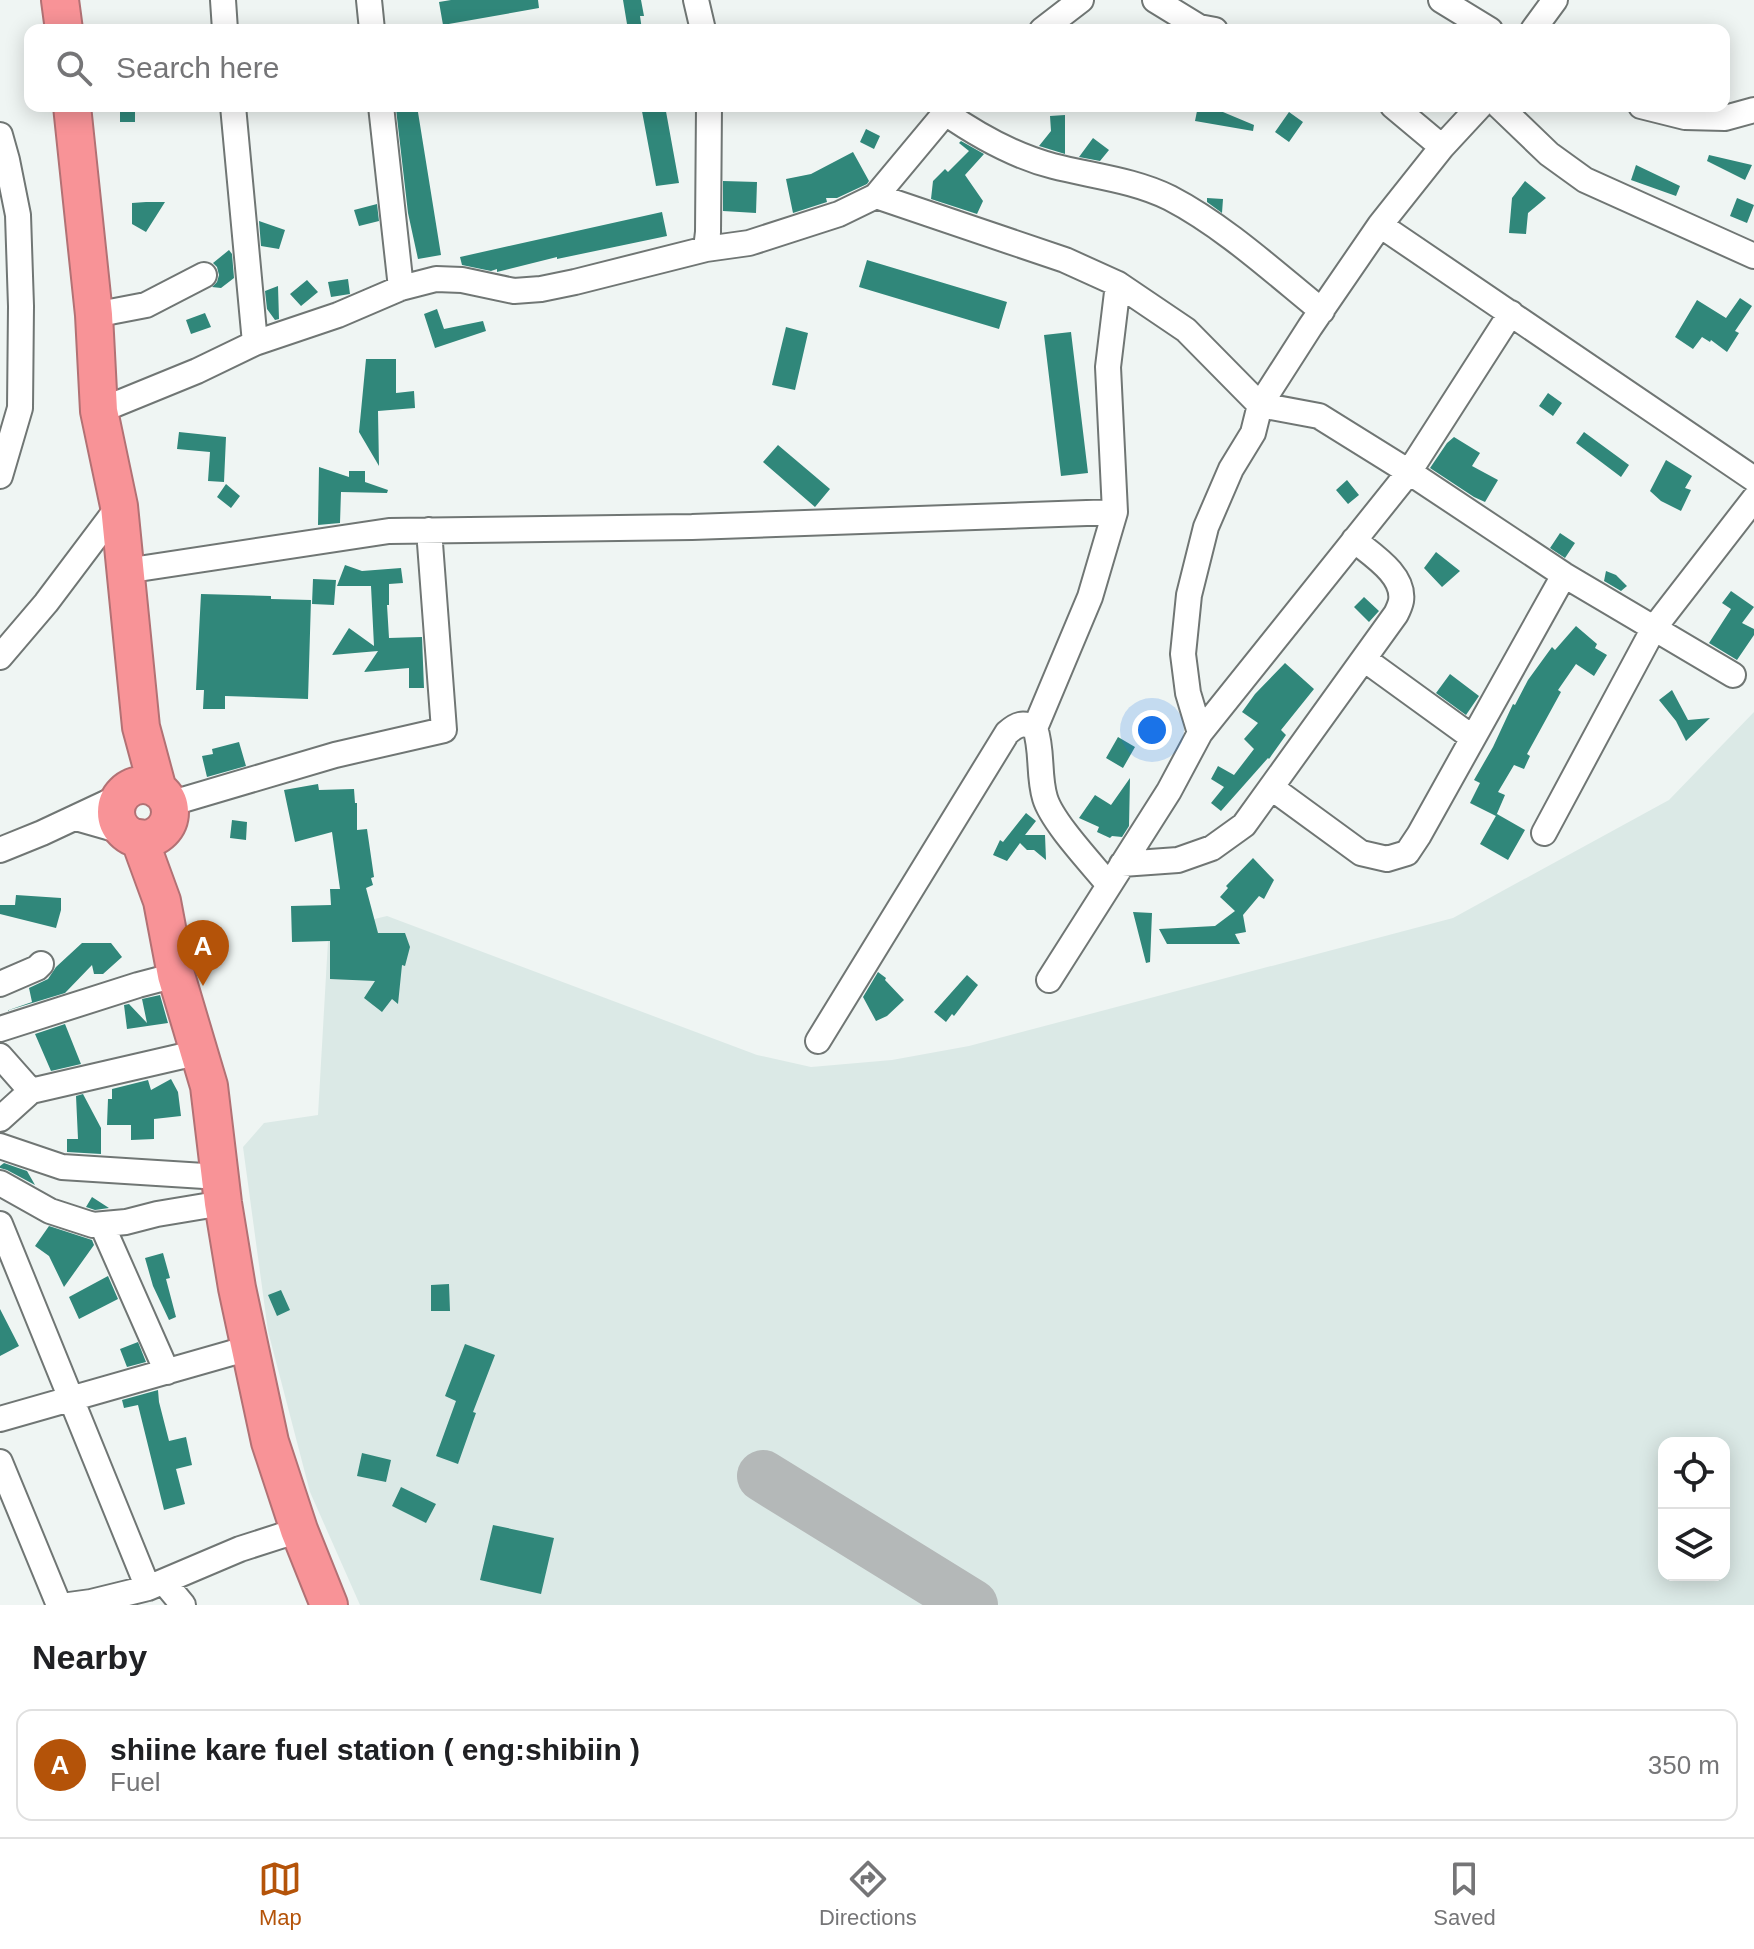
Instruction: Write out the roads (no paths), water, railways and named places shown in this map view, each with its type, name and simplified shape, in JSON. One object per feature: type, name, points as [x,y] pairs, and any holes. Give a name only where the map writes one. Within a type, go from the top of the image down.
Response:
[{"type":"highway","points":[[60,0],[63,24]]},
{"type":"highway","points":[[73,112],[94,315],[99,411],[119,506],[141,727],[144,810],[176,975],[209,1086],[222,1190],[249,1348],[270,1442],[299,1530],[329,1605]]},
{"type":"street","points":[[223,0],[225,24]]},
{"type":"street","points":[[369,0],[371,24]]},
{"type":"street","points":[[696,0],[702,24]]},
{"type":"street","points":[[1050,24],[1081,0]]},
{"type":"street","points":[[1155,0],[1194,24]]},
{"type":"street","points":[[1441,0],[1480,24]]},
{"type":"street","points":[[1537,24],[1555,0]]},
{"type":"street","points":[[1665,112],[1685,117],[1725,118],[1754,110]]},
{"type":"street","points":[[234,112],[255,343]]},
{"type":"street","points":[[382,112],[401,288]]},
{"type":"street","points":[[706,249],[709,112]]},
{"type":"street","points":[[99,411],[197,371],[255,343],[338,315],[401,288],[436,279],[462,280],[514,291],[541,289],[706,249],[749,243],[839,214],[876,196],[946,112]]},
{"type":"street","points":[[951,112],[977,135],[1049,165],[1137,185],[1170,198],[1215,226],[1322,311]]},
{"type":"street","points":[[1400,112],[1442,147]]},
{"type":"street","points":[[1200,733],[1188,693],[1183,654],[1189,595],[1206,527],[1231,469],[1253,433],[1260,405],[1380,225],[1442,147],[1474,112]]},
{"type":"street","points":[[1505,112],[1549,154],[1585,180],[1754,256]]},
{"type":"street","points":[[0,135],[18,215],[21,306],[20,408],[0,476]]},
{"type":"street","points":[[876,196],[1065,260],[1118,284],[1186,330],[1260,405],[1319,416],[1564,575],[1733,675]]},
{"type":"street","points":[[1380,225],[1754,479]]},
{"type":"street","points":[[94,315],[146,305],[204,275]]},
{"type":"street","points":[[1109,885],[1050,812],[1041,778],[1035,728],[1090,597],[1115,512],[1108,367],[1118,284]]},
{"type":"street","points":[[1049,980],[1169,791],[1200,733],[1409,472],[1511,313]]},
{"type":"street","points":[[1544,833],[1654,628],[1754,499]]},
{"type":"street","points":[[0,657],[46,603],[119,506]]},
{"type":"street","points":[[125,571],[389,531],[692,527],[1115,512]]},
{"type":"street","points":[[0,850],[76,818],[144,810],[335,755],[444,730],[429,530]]},
{"type":"street","points":[[1122,864],[1178,860],[1212,848],[1244,825],[1272,788],[1396,614],[1402,599],[1397,580],[1385,565],[1354,540]]},
{"type":"street","points":[[1272,788],[1361,853],[1387,859],[1407,853],[1564,575]]},
{"type":"street","points":[[1364,659],[1473,738]]},
{"type":"street","points":[[818,1041],[1007,733],[1015,725],[1026,724],[1035,728]]},
{"type":"street","points":[[76,818],[144,810]]},
{"type":"street","points":[[0,984],[41,964]]},
{"type":"street","points":[[0,1029],[176,975]]},
{"type":"street","points":[[0,1119],[31,1091],[200,1052]]},
{"type":"street","points":[[0,1056],[31,1091]]},
{"type":"street","points":[[0,1146],[62,1167],[222,1190]]},
{"type":"street","points":[[0,1183],[50,1211],[93,1225],[222,1190]]},
{"type":"street","points":[[0,1224],[71,1399],[156,1585],[183,1605]]},
{"type":"street","points":[[102,1225],[167,1372]]},
{"type":"street","points":[[0,1419],[249,1348]]},
{"type":"street","points":[[0,1462],[59,1605]]},
{"type":"street","points":[[69,1605],[156,1585],[240,1549],[299,1530]]},
{"type":"place","name":"shiine kare fuel station ( eng:shibiin )","points":[[203,986]]}]
